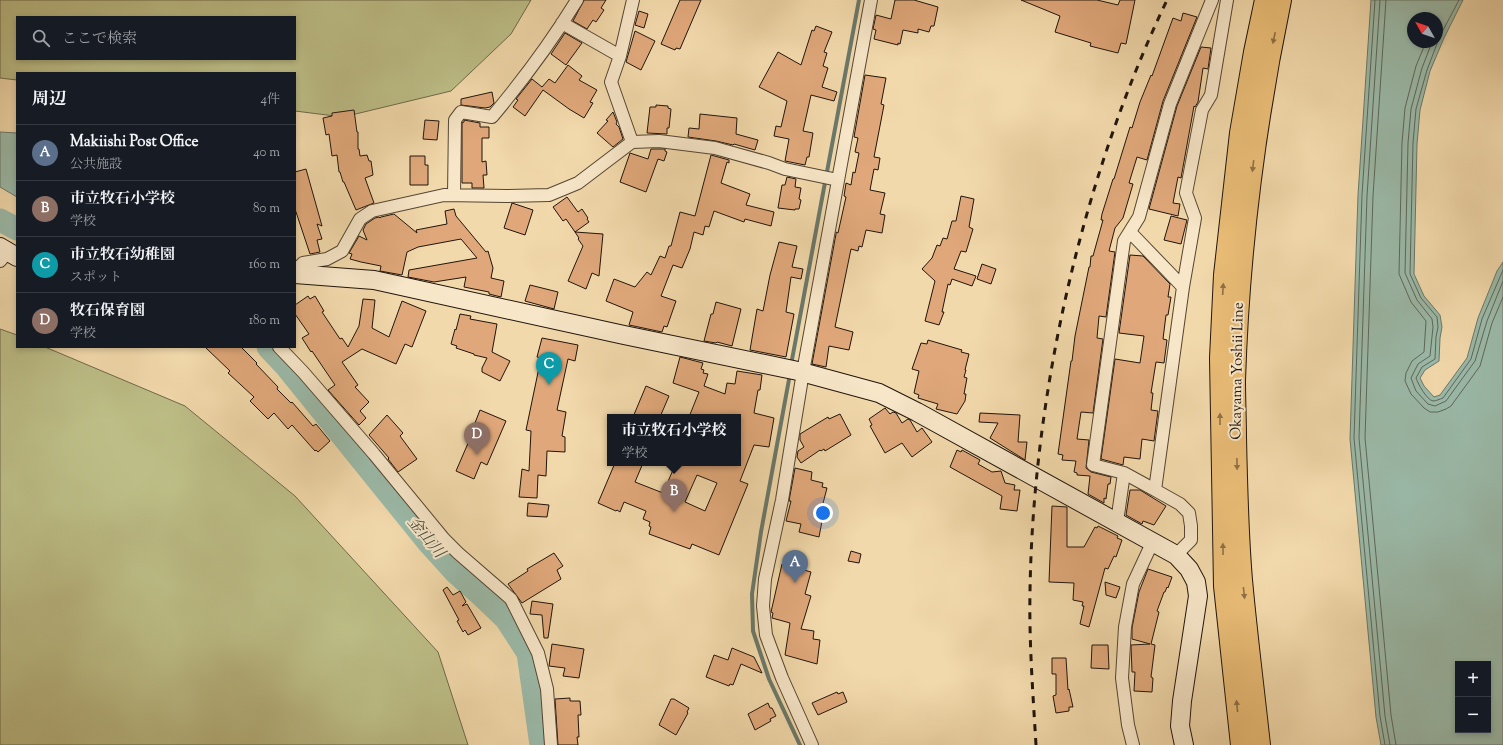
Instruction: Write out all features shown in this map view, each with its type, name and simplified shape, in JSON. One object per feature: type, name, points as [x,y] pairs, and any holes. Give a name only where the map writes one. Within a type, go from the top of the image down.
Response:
[{"type":"main road","name":"Okayama Yoshii Line","points":[[1240,745],[1224,586],[1220,358],[1224,275],[1240,133],[1265,0]]},
{"type":"main road","name":"Okayama Yoshii Line","points":[[1260,745],[1242,580],[1237,481],[1235,382],[1246,223],[1256,142],[1268,65],[1282,0]]},
{"type":"street","points":[[454,195],[455,120],[461,112],[492,116],[508,98],[577,0]]},
{"type":"street","points":[[632,142],[611,82],[620,56],[633,0]]},
{"type":"street","points":[[812,745],[782,678],[766,635],[763,606],[765,579],[782,500],[795,370],[830,178],[871,0]]},
{"type":"street","points":[[1176,556],[1191,540],[1192,526],[1189,513],[1180,504],[1124,473],[1093,465],[1124,241],[1139,217],[1170,104],[1212,0]]},
{"type":"street","points":[[1155,490],[1183,287],[1195,218],[1186,193],[1202,110],[1211,96],[1227,0]]},
{"type":"street","points":[[562,23],[620,56]]},
{"type":"street","points":[[296,270],[303,263],[327,259],[342,251],[360,219],[372,211],[444,195],[550,195],[578,182],[632,142],[659,141],[715,148],[770,163],[785,169],[830,178]]},
{"type":"street","points":[[1130,232],[1183,287]]},
{"type":"street","points":[[296,274],[374,280],[624,336],[795,370],[879,393],[895,400],[1153,541],[1176,556],[1189,569],[1196,582],[1198,596],[1182,701],[1180,726],[1184,745]]},
{"type":"street","points":[[280,348],[303,372],[374,454],[444,538],[458,553],[510,599],[538,653],[547,689],[551,745]]},
{"type":"street","points":[[1117,522],[1124,473]]},
{"type":"street","points":[[1133,745],[1128,726],[1122,678],[1125,627],[1133,584],[1153,541]]},
{"type":"green space","points":[[0,0],[531,0],[511,34],[451,91],[343,117],[296,111],[296,72],[16,72],[16,80],[0,78]]},
{"type":"green space","points":[[0,329],[16,335],[16,348],[47,348],[185,406],[295,496],[438,652],[468,745],[0,745]]},
{"type":"water","points":[[1371,0],[1463,0],[1443,40],[1443,12],[1407,12],[1407,48],[1440,48],[1430,71],[1420,110],[1417,144],[1414,274],[1424,296],[1440,315],[1442,327],[1439,361],[1425,370],[1420,378],[1424,386],[1434,397],[1440,395],[1467,358],[1478,318],[1497,271],[1503,262],[1503,745],[1381,745],[1376,717],[1350,439],[1358,195]]},
{"type":"water","points":[[0,132],[16,133],[16,196],[0,187]]},
{"type":"building","points":[[584,0],[606,0],[601,8],[604,10],[596,22],[593,20],[587,29],[573,21]]},
{"type":"building","points":[[680,0],[701,0],[680,49],[676,48],[675,50],[661,44]]},
{"type":"building","points":[[895,0],[914,0],[938,7],[934,26],[931,26],[929,32],[918,29],[918,33],[903,30],[900,44],[898,43],[898,45],[874,39],[876,30],[873,29],[876,15],[891,19]]},
{"type":"building","points":[[1021,0],[1097,0],[1118,5],[1120,0],[1135,0],[1126,44],[1121,43],[1118,53],[1090,46],[1091,43],[1055,32],[1060,16]]},
{"type":"building","points":[[639,11],[648,14],[644,28],[635,25]]},
{"type":"building","points":[[1183,13],[1197,17],[1163,101],[1147,160],[1137,157],[1129,183],[1133,184],[1123,218],[1115,228],[1109,251],[1115,252],[1106,317],[1099,316],[1097,338],[1103,339],[1093,413],[1081,412],[1077,439],[1089,440],[1086,468],[1091,472],[1111,477],[1110,484],[1108,484],[1106,499],[1104,498],[1104,503],[1088,494],[1090,476],[1077,475],[1077,473],[1074,472],[1076,461],[1062,460],[1063,455],[1058,454],[1075,336],[1091,256],[1093,256],[1103,220],[1101,220],[1102,214],[1130,127],[1132,128],[1140,102],[1151,75],[1152,76],[1173,18],[1181,21]]},
{"type":"building","points":[[816,26],[832,32],[824,52],[827,53],[823,66],[828,68],[822,87],[837,92],[834,101],[811,95],[803,131],[813,133],[809,157],[807,157],[805,165],[785,161],[789,139],[774,136],[776,126],[781,127],[787,101],[759,87],[778,52],[801,65],[812,30],[814,31]]},
{"type":"building","points":[[635,31],[655,41],[641,70],[626,62]]},
{"type":"building","points":[[565,33],[582,43],[566,65],[551,54]]},
{"type":"building","points":[[1201,47],[1211,48],[1208,69],[1203,68],[1198,102],[1195,107],[1194,106],[1181,178],[1178,177],[1173,203],[1180,204],[1178,216],[1149,209],[1177,106]]},
{"type":"building","points":[[568,65],[582,76],[579,80],[597,90],[590,102],[593,103],[584,118],[543,90],[525,116],[513,107],[518,100],[516,99],[532,79],[542,87],[549,79],[555,83]]},
{"type":"building","points":[[865,75],[886,78],[881,104],[884,105],[874,157],[880,158],[878,170],[874,169],[870,190],[885,193],[880,214],[885,215],[882,233],[866,230],[862,247],[859,246],[858,251],[851,249],[835,327],[853,332],[849,350],[829,346],[826,367],[812,364],[836,232],[838,233],[846,197],[844,196],[846,183],[851,185],[853,172],[855,173],[859,153],[855,152],[858,138],[854,137]]},
{"type":"building","points":[[492,92],[494,103],[490,107],[485,108],[461,105],[461,99]]},
{"type":"building","points":[[656,105],[668,106],[668,108],[671,109],[667,134],[647,133],[650,107],[656,107]]},
{"type":"building","points":[[354,110],[360,156],[367,155],[369,161],[371,161],[373,175],[365,178],[374,203],[356,210],[339,172],[337,155],[332,156],[329,134],[326,135],[323,118],[332,116],[332,113]]},
{"type":"building","points":[[613,112],[617,122],[616,124],[619,127],[623,139],[613,147],[597,133],[608,121],[606,120]]},
{"type":"building","points":[[700,114],[737,118],[736,134],[758,140],[755,150],[734,144],[688,137],[689,128],[699,129]]},
{"type":"building","points":[[425,120],[439,121],[437,140],[423,139]]},
{"type":"building","points":[[464,120],[480,123],[480,127],[489,127],[489,138],[482,138],[482,162],[486,161],[487,175],[483,175],[484,188],[472,188],[472,183],[462,183],[462,123]]},
{"type":"building","points":[[651,149],[665,149],[667,152],[664,161],[658,159],[646,192],[620,182],[630,153],[648,159]]},
{"type":"building","points":[[711,155],[729,160],[729,163],[727,162],[721,183],[750,194],[746,205],[774,212],[771,226],[745,219],[744,222],[714,211],[709,227],[705,226],[703,235],[694,232],[690,249],[682,268],[673,265],[661,296],[676,301],[667,327],[664,326],[662,332],[629,325],[633,312],[606,301],[614,279],[635,287],[647,272],[651,275],[660,256],[665,258],[669,246],[671,246],[680,212],[695,216]]},
{"type":"building","points":[[410,156],[425,156],[425,165],[428,165],[428,185],[410,185]]},
{"type":"building","points":[[306,169],[322,226],[317,224],[322,239],[317,240],[320,252],[310,254],[296,212],[296,172]]},
{"type":"building","points":[[787,177],[796,179],[795,187],[801,188],[799,209],[778,208],[782,185],[785,185]]},
{"type":"building","points":[[961,196],[974,199],[969,227],[973,229],[966,252],[961,251],[954,269],[976,276],[972,286],[952,279],[950,285],[948,284],[942,312],[944,312],[939,325],[925,321],[935,281],[922,269],[932,258],[937,245],[940,246],[943,238],[947,239],[952,221],[956,221]]},
{"type":"building","points":[[567,197],[578,212],[582,209],[589,222],[575,232],[566,219],[563,221],[553,207]]},
{"type":"building","points":[[512,203],[533,210],[525,235],[504,228]]},
{"type":"building","points":[[454,209],[456,216],[486,252],[488,251],[493,268],[491,278],[504,281],[501,297],[489,294],[489,292],[464,287],[466,277],[434,282],[408,277],[409,270],[477,258],[461,239],[418,247],[407,252],[402,275],[380,271],[381,266],[350,259],[352,254],[349,253],[359,236],[367,240],[363,230],[366,224],[375,218],[394,214],[417,233],[416,230],[447,224],[445,211]]},
{"type":"building","points":[[1171,216],[1187,220],[1181,244],[1164,240]]},
{"type":"building","points":[[575,232],[603,234],[599,276],[592,273],[586,289],[568,281],[583,246]]},
{"type":"building","points":[[779,242],[797,246],[792,267],[803,269],[801,279],[791,277],[786,312],[794,314],[786,357],[750,350],[757,309],[763,311],[770,275]]},
{"type":"building","points":[[1130,255],[1143,256],[1170,284],[1168,297],[1171,297],[1168,315],[1166,315],[1163,339],[1167,340],[1164,363],[1156,362],[1151,393],[1153,393],[1151,410],[1158,411],[1154,441],[1142,439],[1140,459],[1124,457],[1123,465],[1101,459],[1115,359],[1140,363],[1144,336],[1119,333]]},
{"type":"building","points":[[982,264],[996,269],[991,284],[977,279]]},
{"type":"building","points":[[530,285],[558,292],[554,309],[525,301]]},
{"type":"building","points":[[308,296],[310,299],[315,296],[324,311],[322,312],[340,339],[342,338],[348,347],[359,326],[363,299],[375,300],[372,328],[389,337],[402,301],[426,311],[412,347],[405,344],[396,364],[362,349],[342,362],[358,385],[355,387],[369,402],[360,411],[366,418],[359,425],[328,390],[335,385],[302,338],[309,334],[296,315],[296,304]]},
{"type":"building","points":[[716,302],[741,309],[732,346],[717,342],[704,341],[711,314],[713,314]]},
{"type":"building","points":[[460,314],[471,316],[470,319],[497,324],[492,352],[510,361],[500,381],[482,372],[482,368],[487,358],[456,348],[457,346],[451,344]]},
{"type":"building","points":[[542,338],[578,345],[575,361],[568,359],[557,410],[566,412],[562,436],[565,437],[565,452],[547,451],[546,476],[538,475],[537,498],[519,497],[522,469],[529,471],[531,431],[526,430],[541,358],[537,357]]},
{"type":"building","points":[[928,340],[962,350],[961,352],[969,354],[964,377],[967,378],[964,394],[966,394],[965,401],[957,414],[936,409],[938,404],[918,398],[919,395],[914,393],[919,371],[912,369],[921,343],[927,344]]},
{"type":"building","points":[[206,348],[242,348],[278,387],[277,389],[291,403],[292,402],[313,426],[316,424],[330,441],[318,452],[316,450],[315,451],[292,425],[288,429],[274,413],[268,419],[250,401],[254,397],[228,373],[230,371]]},
{"type":"building","points":[[680,357],[703,363],[701,369],[704,370],[703,373],[708,374],[704,386],[725,394],[727,383],[735,384],[737,371],[762,375],[754,413],[774,418],[769,447],[754,445],[740,481],[748,484],[719,555],[692,544],[690,549],[649,534],[651,527],[649,526],[650,522],[643,519],[646,511],[624,502],[620,512],[598,503],[614,466],[642,466],[635,482],[663,493],[675,466],[741,466],[741,414],[690,414],[699,392],[673,383]],"holes":[[[697,475],[717,483],[705,511],[685,502]]]},
{"type":"building","points":[[646,386],[669,396],[661,414],[634,414]]},
{"type":"building","points":[[885,408],[890,414],[893,412],[896,413],[902,423],[908,419],[910,420],[917,432],[922,428],[932,442],[912,457],[902,443],[885,453],[870,426],[872,425],[869,419]]},
{"type":"building","points":[[480,410],[506,421],[487,465],[481,462],[474,479],[456,471]]},
{"type":"building","points":[[980,413],[1020,415],[1018,442],[1027,442],[1025,460],[990,438],[998,423],[979,422]]},
{"type":"building","points":[[840,414],[851,435],[825,451],[824,449],[821,451],[820,450],[801,463],[797,457],[798,451],[804,447],[800,440],[800,434],[828,417],[829,419]]},
{"type":"building","points":[[387,415],[403,433],[400,436],[417,459],[398,472],[388,459],[389,458],[369,435]]},
{"type":"building","points":[[957,450],[961,452],[962,450],[980,460],[978,464],[992,472],[1001,471],[1005,483],[1015,485],[1014,490],[1020,490],[1017,511],[1000,509],[1002,496],[950,467]]},
{"type":"building","points":[[795,468],[812,472],[811,480],[823,483],[822,487],[827,488],[820,515],[823,516],[819,537],[799,532],[801,524],[786,521],[791,501],[789,501]]},
{"type":"building","points":[[1130,490],[1140,490],[1166,506],[1154,525],[1143,521],[1142,524],[1126,515]]},
{"type":"building","points":[[528,503],[549,505],[547,517],[527,516]]},
{"type":"building","points":[[1052,506],[1067,507],[1067,547],[1084,547],[1095,527],[1097,528],[1098,526],[1118,536],[1117,538],[1122,540],[1116,557],[1114,556],[1108,569],[1105,568],[1089,627],[1080,624],[1084,606],[1082,606],[1083,602],[1073,600],[1074,583],[1049,582]]},
{"type":"building","points":[[851,551],[861,554],[859,563],[848,561]]},
{"type":"building","points":[[554,553],[563,566],[557,570],[561,579],[522,603],[508,584],[528,571],[527,569]]},
{"type":"building","points":[[782,564],[811,572],[805,594],[811,596],[801,629],[814,631],[813,639],[820,640],[817,664],[785,655],[790,623],[772,618],[773,613],[771,612]]},
{"type":"building","points":[[1148,569],[1172,577],[1168,588],[1167,587],[1164,592],[1157,611],[1159,612],[1151,644],[1155,645],[1151,677],[1153,678],[1152,692],[1134,691],[1135,672],[1132,672],[1131,645],[1150,644],[1132,639],[1132,628],[1139,592]]},
{"type":"building","points":[[1105,582],[1120,587],[1116,598],[1106,595]]},
{"type":"building","points":[[447,587],[453,595],[460,591],[466,602],[462,606],[467,604],[481,628],[468,635],[465,630],[463,632],[457,621],[459,620],[443,590]]},
{"type":"building","points":[[532,601],[553,604],[548,638],[544,638],[542,615],[530,614]]},
{"type":"building","points":[[552,644],[584,649],[579,678],[563,676],[565,668],[549,666]]},
{"type":"building","points":[[1092,645],[1108,645],[1109,669],[1091,668]]},
{"type":"building","points":[[732,648],[754,657],[762,673],[741,664],[733,685],[730,684],[729,686],[706,677],[714,655],[728,660]]},
{"type":"building","points":[[1052,658],[1066,658],[1068,690],[1069,689],[1073,707],[1069,707],[1069,711],[1056,713],[1053,696],[1056,695],[1056,674],[1052,674]]},
{"type":"building","points":[[837,692],[838,694],[843,692],[847,702],[818,715],[812,703]]},
{"type":"building","points":[[570,698],[570,701],[580,701],[581,715],[578,715],[578,745],[558,745],[555,699]]},
{"type":"building","points":[[671,699],[674,699],[689,708],[688,713],[676,735],[659,725]]},
{"type":"building","points":[[768,703],[776,716],[770,719],[771,721],[755,730],[748,714]]},
{"type":"waterway","points":[[791,365],[859,0]]},
{"type":"waterway","name":"金山川","points":[[0,220],[16,228]]},
{"type":"waterway","name":"金山川","points":[[269,348],[285,365],[428,542],[456,573],[506,619],[528,653],[541,745]]},
{"type":"waterway","points":[[790,374],[761,532],[752,594],[753,631],[769,679],[800,745]]},
{"type":"railway","points":[[1036,745],[1030,610],[1033,516],[1041,441],[1052,364],[1068,288],[1087,213],[1110,140],[1137,68],[1167,0]]},
{"type":"place","name":"市立牧石幼稚園","points":[[549,385]]},
{"type":"place","name":"牧石保育園","points":[[477,455]]},
{"type":"place","name":"市立牧石小学校","points":[[674,512]]},
{"type":"place","name":"Makiishi Post Office","points":[[795,583]]}]
